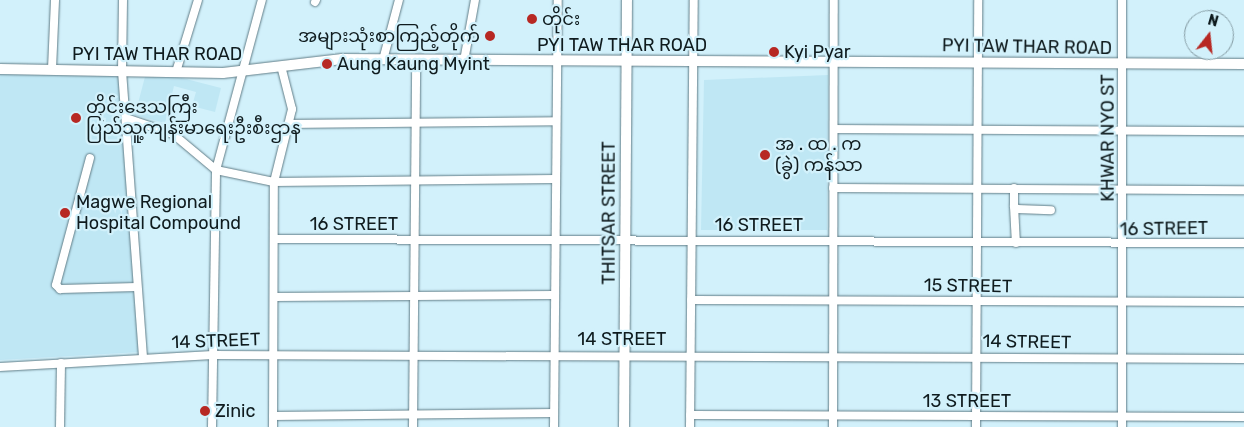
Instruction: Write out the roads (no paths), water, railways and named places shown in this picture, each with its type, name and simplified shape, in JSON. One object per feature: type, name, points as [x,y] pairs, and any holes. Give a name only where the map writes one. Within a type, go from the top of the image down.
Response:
[{"type":"street","points":[[52,69],[55,0]]},
{"type":"street","points":[[123,0],[122,71],[143,358]]},
{"type":"street","points":[[176,72],[198,0]]},
{"type":"street","points":[[212,427],[216,170],[262,0]]},
{"type":"street","points":[[383,60],[399,0]]},
{"type":"street","points":[[464,60],[475,0]]},
{"type":"street","points":[[554,427],[555,121],[558,0]]},
{"type":"street","name":"THITSAR STREET","points":[[624,427],[627,0]]},
{"type":"street","points":[[690,427],[694,0]]},
{"type":"street","points":[[833,427],[834,0]]},
{"type":"street","points":[[976,427],[978,0]]},
{"type":"street","name":"KHWAR NYO ST","points":[[1122,0],[1124,65],[1122,427]]},
{"type":"street","name":"PYI TAW THAR ROAD","points":[[0,69],[243,72],[342,60],[1124,65],[1244,64]]},
{"type":"street","points":[[413,427],[416,60]]},
{"type":"street","points":[[273,427],[274,182],[290,124],[292,108],[281,66]]},
{"type":"street","points":[[126,118],[173,134],[216,170],[274,182],[555,179]]},
{"type":"street","points":[[290,124],[555,121]]},
{"type":"street","points":[[834,129],[1244,131]]},
{"type":"street","points":[[90,158],[56,285],[60,289],[137,287]]},
{"type":"street","points":[[833,188],[1244,190]]},
{"type":"street","points":[[1014,188],[1016,244]]},
{"type":"street","points":[[1014,206],[1052,210]]},
{"type":"street","name":"16 STREET","points":[[274,239],[833,241],[1123,245],[1244,243]]},
{"type":"street","points":[[274,297],[554,295]]},
{"type":"street","name":"15 STREET","points":[[691,300],[977,300],[1122,304],[1244,302]]},
{"type":"street","name":"14 STREET","points":[[0,367],[143,358],[273,354],[625,354],[1244,359]]},
{"type":"street","points":[[60,427],[61,363]]},
{"type":"street","points":[[273,416],[554,413]]},
{"type":"street","name":"13 STREET","points":[[690,415],[1244,417]]},
{"type":"place","name":"တိုင်း","points":[[532,19]]},
{"type":"place","name":"အများသုံးစာကြည့်တိုက်","points":[[490,36]]},
{"type":"place","name":"Kyi Pyar","points":[[774,52]]},
{"type":"place","name":"Aung Kaung Myint","points":[[327,64]]},
{"type":"place","name":"တိုင်းဒေသကြီး ပြည်သူ့ကျန်းမာရေးဦးစီးဌာန","points":[[76,118]]},
{"type":"place","name":"အ . ထ . က (ခွဲ) ကန်သာ","points":[[765,155]]},
{"type":"place","name":"Magwe Regional Hospital Compound","points":[[65,213]]},
{"type":"place","name":"Zinic","points":[[205,411]]}]
